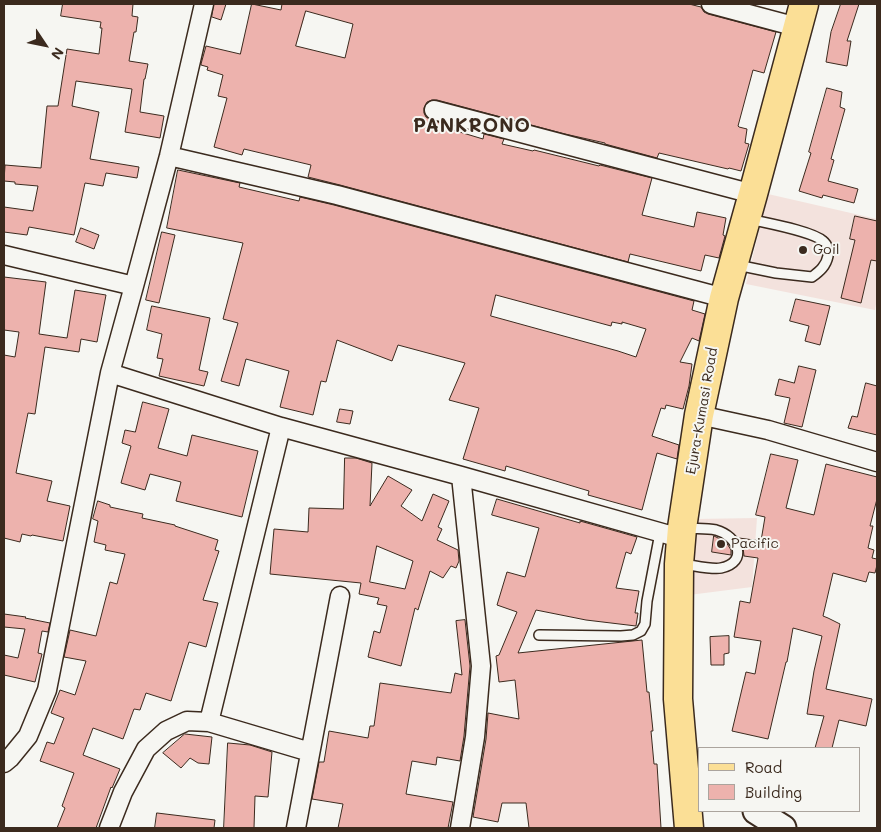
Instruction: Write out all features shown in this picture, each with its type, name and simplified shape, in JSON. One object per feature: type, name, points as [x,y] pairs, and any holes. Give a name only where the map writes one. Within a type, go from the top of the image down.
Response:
[{"type":"main road","name":"Ejura-Kumasi Road","points":[[689,828],[693,788],[678,699],[675,541],[724,298],[801,15]]},
{"type":"main road","points":[[758,812],[783,828]]},
{"type":"street","points":[[4,763],[28,736],[47,690],[110,373],[169,156],[204,4]]},
{"type":"street","points":[[710,4],[801,15]]},
{"type":"street","points":[[434,110],[750,206]]},
{"type":"street","points":[[169,156],[337,194],[724,298]]},
{"type":"street","points":[[4,255],[134,286]]},
{"type":"street","points":[[110,373],[281,427],[461,476],[675,541]]},
{"type":"street","points":[[699,416],[768,430],[877,462]]},
{"type":"street","points":[[209,722],[281,427]]},
{"type":"street","points":[[460,828],[475,737],[481,666],[461,476]]},
{"type":"street","points":[[296,828],[340,596]]},
{"type":"street","points":[[109,828],[123,792],[146,749],[166,731],[187,722],[209,722],[310,752]]},
{"type":"lane","points":[[733,264],[776,273],[812,277],[821,270],[826,262],[828,248],[824,242],[750,206]]},
{"type":"lane","points":[[540,635],[621,636],[633,635],[641,631],[645,624],[647,601],[675,541],[716,530],[732,539],[738,554],[732,564],[719,569],[675,541]]},
{"type":"shaded area","points":[[768,194],[877,219],[877,299],[875,310],[746,284]]},
{"type":"shaded area","points":[[757,518],[752,587],[689,595],[695,519]]},
{"type":"building","points":[[63,4],[133,4],[132,16],[138,17],[129,61],[148,64],[140,112],[164,116],[160,138],[125,132],[132,89],[76,81],[72,106],[99,112],[90,159],[139,167],[137,178],[106,173],[103,186],[85,183],[74,235],[29,227],[27,235],[4,232],[4,207],[33,211],[38,186],[4,181],[5,165],[41,168],[47,106],[58,106],[67,49],[99,54],[101,22],[61,16]]},
{"type":"building","points":[[214,4],[226,4],[221,20],[212,17]]},
{"type":"building","points":[[252,4],[281,10],[282,4],[689,4],[701,7],[708,14],[776,32],[764,73],[753,70],[738,126],[747,129],[745,143],[749,144],[741,171],[659,153],[657,158],[437,100],[427,102],[424,108],[426,117],[444,124],[443,127],[483,139],[484,134],[504,139],[502,144],[652,178],[642,215],[694,227],[697,212],[726,218],[723,235],[725,236],[719,258],[705,255],[701,271],[630,254],[628,262],[308,177],[311,165],[244,149],[242,155],[214,147],[227,98],[218,96],[223,75],[207,70],[208,67],[201,65],[206,46],[240,54]],"holes":[[[306,11],[353,24],[345,58],[296,46]]]},
{"type":"building","points":[[841,4],[859,4],[847,41],[851,41],[847,66],[826,62],[831,32]]},
{"type":"building","points":[[827,88],[842,92],[840,107],[845,109],[831,159],[834,160],[828,181],[858,189],[854,203],[823,195],[822,198],[799,191],[811,153],[809,152]]},
{"type":"building","points":[[178,170],[240,183],[239,187],[299,201],[300,197],[334,205],[694,301],[692,310],[705,314],[699,341],[692,338],[680,362],[692,364],[683,409],[666,405],[665,409],[661,408],[652,436],[679,445],[677,459],[657,453],[642,510],[588,495],[589,491],[506,466],[505,471],[463,459],[479,408],[449,400],[465,363],[398,345],[392,361],[337,340],[326,382],[321,381],[313,415],[280,407],[289,371],[246,359],[239,386],[221,381],[238,323],[223,319],[243,243],[167,228]],"holes":[[[496,295],[611,326],[612,322],[622,324],[622,322],[646,329],[636,357],[491,316]]]},
{"type":"building","points":[[855,216],[877,221],[877,261],[871,260],[861,303],[841,298],[855,240],[850,239]]},
{"type":"building","points":[[81,228],[99,235],[94,249],[76,242]]},
{"type":"building","points":[[162,232],[175,235],[159,303],[146,300]]},
{"type":"building","points":[[4,277],[46,282],[39,334],[67,338],[75,290],[106,295],[97,342],[81,339],[79,352],[45,347],[35,414],[28,413],[16,473],[52,481],[47,501],[70,506],[63,541],[22,534],[20,542],[4,538],[4,355],[15,357],[19,332],[4,330]]},
{"type":"building","points":[[796,299],[830,306],[820,345],[805,341],[809,326],[790,321]]},
{"type":"building","points":[[152,306],[210,318],[199,370],[208,372],[204,386],[159,376],[163,359],[157,358],[162,334],[147,330]]},
{"type":"building","points":[[799,366],[816,370],[802,427],[784,423],[790,398],[775,395],[779,379],[794,383]]},
{"type":"building","points":[[866,383],[877,386],[877,435],[848,428],[852,416],[857,417]]},
{"type":"building","points":[[143,402],[169,409],[158,448],[187,456],[192,435],[258,451],[242,517],[176,501],[181,482],[150,474],[145,490],[121,483],[131,446],[122,443],[125,430],[135,432]]},
{"type":"building","points":[[340,409],[353,411],[350,424],[337,422]]},
{"type":"building","points":[[771,454],[798,460],[786,508],[814,515],[826,464],[877,477],[877,499],[870,526],[873,526],[868,548],[874,550],[872,558],[877,559],[875,573],[869,572],[866,582],[833,573],[823,616],[840,624],[826,689],[872,699],[866,726],[839,720],[832,747],[815,747],[824,716],[807,714],[822,636],[793,628],[787,662],[768,739],[732,731],[746,672],[755,674],[761,641],[734,637],[740,601],[750,603],[758,558],[744,556],[739,538],[761,541],[765,517],[756,515]]},
{"type":"building","points":[[345,458],[356,458],[372,463],[370,506],[388,476],[412,490],[401,506],[422,521],[433,494],[449,501],[438,527],[442,529],[437,540],[458,550],[459,561],[456,568],[451,566],[443,578],[430,571],[418,610],[415,608],[401,666],[368,657],[374,631],[380,633],[387,606],[377,604],[379,598],[359,594],[361,583],[270,574],[274,529],[308,532],[309,508],[343,509]],"holes":[[[377,546],[413,561],[405,589],[370,582]]]},
{"type":"building","points":[[497,499],[637,537],[631,554],[626,552],[616,588],[639,591],[635,613],[638,613],[636,626],[586,620],[536,610],[518,653],[642,640],[653,731],[651,731],[654,764],[657,764],[661,828],[529,828],[526,803],[502,803],[498,822],[473,817],[486,739],[488,713],[519,719],[515,680],[499,682],[496,656],[499,655],[517,612],[497,605],[507,572],[525,577],[539,528],[492,515]]},
{"type":"building","points":[[98,501],[110,505],[110,507],[143,514],[142,518],[175,525],[218,540],[215,550],[219,551],[203,600],[218,603],[206,647],[189,642],[171,701],[146,693],[140,710],[134,709],[123,739],[93,728],[83,755],[120,769],[111,787],[96,828],[57,828],[65,808],[62,806],[74,773],[40,761],[47,742],[54,744],[64,718],[51,713],[60,690],[75,695],[86,661],[64,657],[70,630],[96,636],[110,582],[117,584],[125,554],[105,550],[106,545],[94,542],[98,521],[93,519]]},
{"type":"building","points":[[714,536],[726,542],[731,550],[731,555],[712,552]]},
{"type":"building","points":[[4,614],[50,623],[48,632],[42,631],[38,653],[42,654],[35,682],[4,675],[4,655],[18,658],[25,629],[4,627]]},
{"type":"building","points":[[465,620],[470,666],[460,761],[437,757],[436,765],[412,761],[406,794],[453,802],[448,828],[338,828],[343,804],[312,799],[319,762],[324,762],[329,731],[368,738],[370,726],[374,726],[380,683],[451,693],[455,673],[462,675],[456,621]]},
{"type":"building","points":[[729,636],[729,653],[724,654],[724,665],[711,665],[710,637]]},
{"type":"building","points":[[185,734],[212,737],[209,764],[198,763],[190,758],[181,768],[163,753]]},
{"type":"building","points":[[228,743],[250,745],[272,752],[268,797],[255,796],[254,828],[224,828]]},
{"type":"building","points":[[157,813],[215,820],[214,828],[155,828]]},
{"type":"place","name":"Goil","points":[[803,250]]},
{"type":"place","name":"Pacific","points":[[721,544]]},
{"type":"district","name":"PANKRONO","points":[[472,126]]}]
